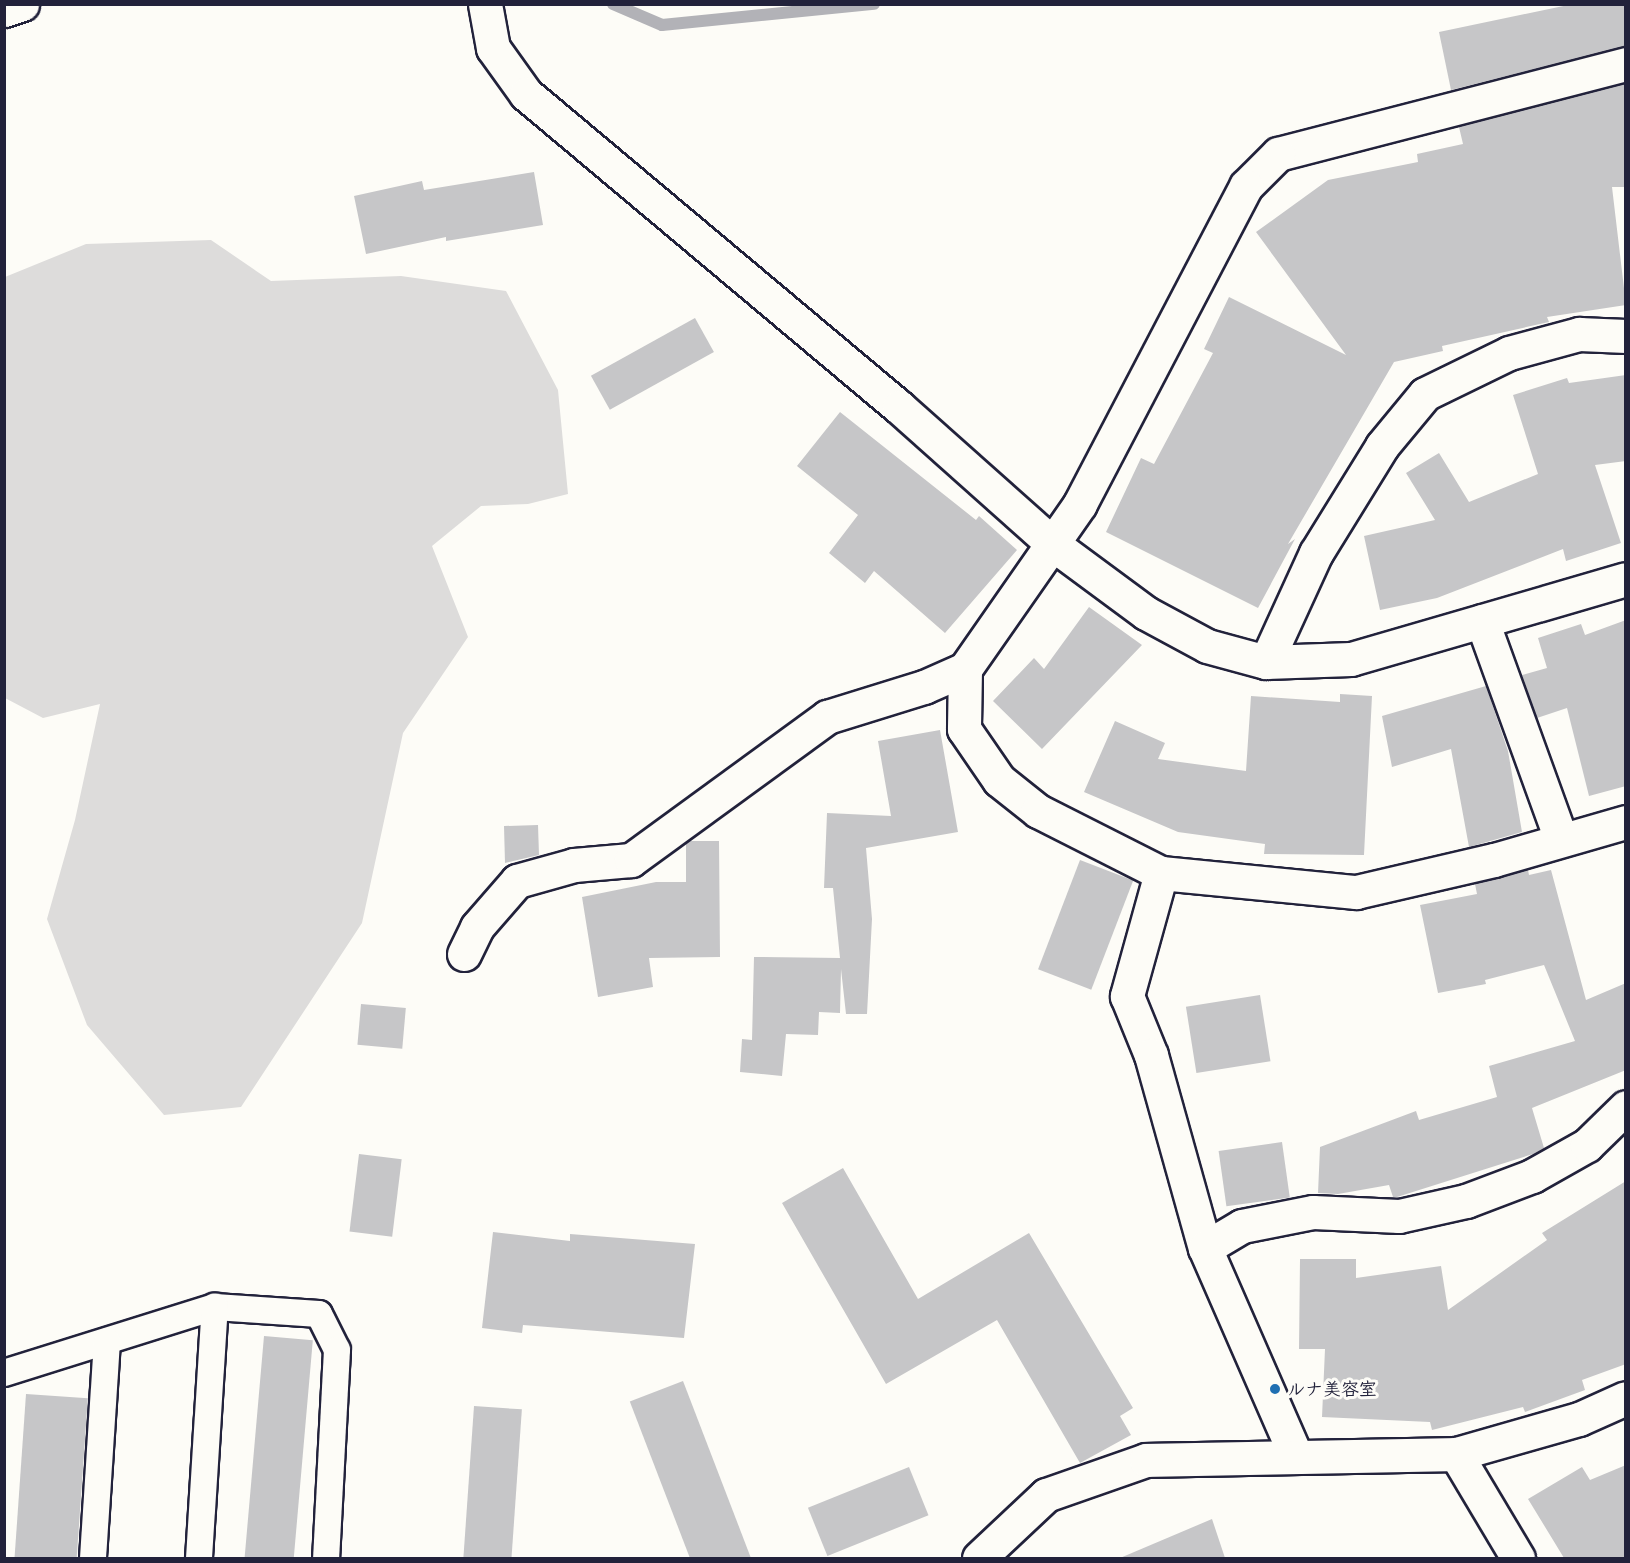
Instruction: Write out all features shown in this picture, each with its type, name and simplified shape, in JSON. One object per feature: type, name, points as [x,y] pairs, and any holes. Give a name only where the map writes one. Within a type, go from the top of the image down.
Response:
[{"type":"street","points":[[4,10],[22,4]]},
{"type":"street","points":[[485,4],[493,48],[526,94],[899,407],[1054,545],[1146,613],[1207,646],[1266,662],[1351,660],[1626,579]]},
{"type":"street","points":[[464,954],[477,927],[517,881],[574,865],[631,860],[827,717],[924,687],[965,669],[1054,545],[1080,504],[1246,186],[1278,154],[1626,64]]},
{"type":"street","points":[[1266,662],[1316,553],[1382,446],[1425,394],[1509,353],[1579,334],[1626,336]]},
{"type":"street","points":[[1482,621],[1560,839]]},
{"type":"street","points":[[965,669],[964,729],[999,780],[1038,811],[1161,873],[1356,892],[1494,860],[1560,839],[1626,822]]},
{"type":"street","points":[[1161,873],[1127,996],[1151,1055],[1205,1248],[1295,1454]]},
{"type":"street","points":[[1205,1248],[1242,1226],[1313,1212],[1399,1216],[1466,1201],[1532,1176],[1587,1145],[1626,1107]]},
{"type":"street","points":[[979,1558],[1046,1495],[1146,1460],[1295,1454],[1456,1454],[1579,1419],[1626,1398]]},
{"type":"street","points":[[1456,1454],[1518,1558]]},
{"type":"lane","points":[[199,1558],[215,1307]]},
{"type":"lane","points":[[4,1373],[215,1307],[319,1314],[337,1350],[326,1558]]},
{"type":"lane","points":[[93,1558],[107,1341]]},
{"type":"shaded area","points":[[211,240],[271,281],[401,276],[506,291],[558,390],[568,494],[528,504],[481,506],[432,546],[468,637],[403,733],[362,923],[241,1107],[164,1115],[87,1025],[47,919],[75,820],[100,704],[43,718],[5,698],[5,277],[86,244]]},
{"type":"building","points":[[1573,4],[1626,4],[1626,46],[1451,90],[1439,32]]},
{"type":"building","points":[[1626,83],[1626,187],[1612,187],[1626,305],[1547,317],[1549,322],[1442,346],[1443,351],[1394,362],[1288,544],[1295,539],[1258,608],[1106,532],[1141,458],[1154,464],[1213,353],[1204,349],[1229,297],[1346,355],[1256,232],[1328,180],[1418,162],[1417,154],[1463,144],[1459,127]]},
{"type":"building","points":[[534,172],[543,225],[446,241],[446,237],[366,254],[354,196],[422,181],[424,190]]},
{"type":"building","points":[[695,318],[714,352],[610,410],[591,376]]},
{"type":"building","points":[[1626,375],[1626,461],[1595,465],[1621,543],[1566,561],[1563,549],[1437,598],[1380,610],[1364,536],[1435,520],[1406,473],[1439,453],[1469,502],[1538,474],[1513,395],[1567,378],[1569,383]]},
{"type":"building","points":[[840,412],[976,520],[979,516],[1017,550],[945,633],[874,571],[865,583],[829,553],[858,515],[797,466]]},
{"type":"building","points":[[1089,607],[1142,645],[1042,749],[993,701],[1034,658],[1044,669]]},
{"type":"building","points":[[1626,620],[1626,786],[1589,796],[1567,708],[1537,718],[1522,675],[1547,668],[1538,638],[1581,624],[1585,635]]},
{"type":"building","points":[[1486,686],[1508,751],[1522,832],[1469,847],[1451,749],[1392,767],[1382,716]]},
{"type":"building","points":[[1340,694],[1372,696],[1364,855],[1264,854],[1265,844],[1178,832],[1084,792],[1115,721],[1165,743],[1158,759],[1246,771],[1251,696],[1340,702]]},
{"type":"building","points":[[940,730],[958,832],[866,848],[872,919],[867,1014],[846,1014],[841,969],[840,1013],[819,1012],[818,1035],[786,1034],[782,1076],[740,1072],[742,1039],[752,1040],[754,957],[840,958],[833,888],[824,888],[827,813],[891,816],[878,741]]},
{"type":"building","points":[[538,825],[539,855],[505,863],[504,826]]},
{"type":"building","points":[[719,841],[720,957],[649,958],[653,987],[598,997],[582,897],[656,882],[686,882],[686,843]]},
{"type":"building","points":[[1080,860],[1133,880],[1091,990],[1038,969]]},
{"type":"building","points":[[1528,870],[1529,875],[1551,870],[1586,1000],[1626,983],[1626,1070],[1532,1108],[1544,1148],[1533,1154],[1397,1197],[1393,1197],[1389,1185],[1338,1194],[1318,1193],[1320,1147],[1416,1111],[1419,1120],[1497,1097],[1489,1066],[1575,1041],[1544,965],[1485,980],[1486,984],[1438,993],[1420,905],[1477,894],[1475,884]]},
{"type":"building","points":[[1260,995],[1270,1061],[1196,1073],[1186,1007]]},
{"type":"building","points":[[361,1004],[406,1008],[402,1049],[357,1045]]},
{"type":"building","points":[[1282,1142],[1290,1197],[1226,1206],[1219,1151]]},
{"type":"building","points":[[359,1154],[402,1159],[392,1237],[349,1231]]},
{"type":"building","points":[[843,1168],[918,1299],[1029,1233],[1133,1408],[1120,1416],[1131,1435],[1080,1463],[997,1320],[886,1384],[782,1203]]},
{"type":"building","points":[[1626,1181],[1626,1364],[1582,1380],[1585,1390],[1525,1412],[1523,1407],[1432,1430],[1430,1422],[1322,1417],[1325,1349],[1299,1349],[1300,1259],[1356,1259],[1356,1278],[1441,1266],[1448,1310],[1547,1240],[1542,1233]]},
{"type":"building","points":[[493,1232],[570,1241],[570,1234],[695,1244],[684,1338],[523,1325],[522,1333],[482,1328]]},
{"type":"building","points":[[264,1336],[313,1340],[294,1558],[245,1558]]},
{"type":"building","points":[[683,1381],[751,1557],[690,1558],[630,1401]]},
{"type":"building","points":[[26,1394],[88,1398],[77,1558],[15,1558]]},
{"type":"building","points":[[474,1406],[522,1409],[511,1558],[463,1558]]},
{"type":"building","points":[[1626,1465],[1626,1558],[1564,1558],[1528,1499],[1582,1467],[1590,1480]]},
{"type":"building","points":[[909,1467],[928,1515],[827,1556],[808,1508]]},
{"type":"building","points":[[1212,1519],[1225,1558],[1120,1558]]},
{"type":"waterway","points":[[613,4],[662,25],[874,4]]},
{"type":"place","name":"ルナ美容室","points":[[1275,1389]]}]
